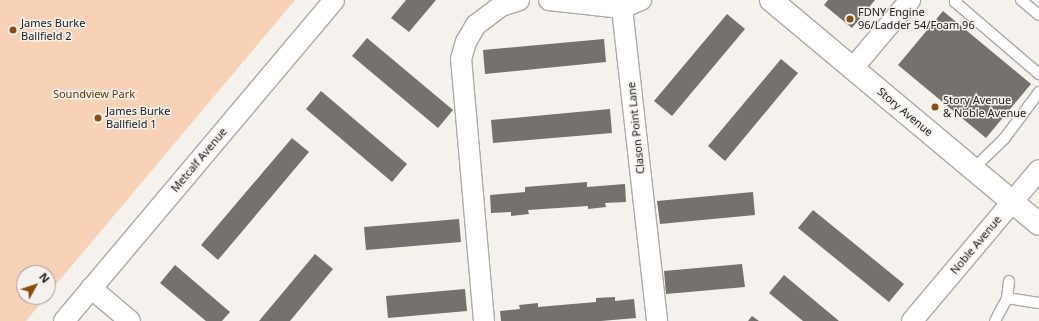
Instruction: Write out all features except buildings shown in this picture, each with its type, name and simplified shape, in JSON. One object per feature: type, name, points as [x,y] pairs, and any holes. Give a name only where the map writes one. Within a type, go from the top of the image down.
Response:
[{"type":"street","name":"Metcalf Avenue","points":[[64,321],[334,0]]},
{"type":"street","points":[[484,321],[461,59],[466,42],[476,25],[501,6],[519,0]]},
{"type":"street","points":[[548,0],[622,8],[641,0]]},
{"type":"street","name":"Story Avenue","points":[[771,0],[1039,224]]},
{"type":"street","points":[[853,68],[910,0]]},
{"type":"street","name":"Clason Point Lane","points":[[622,8],[657,321]]},
{"type":"street","name":"Noble Avenue","points":[[912,321],[1039,170]]},
{"type":"street","points":[[91,288],[130,321]]},
{"type":"lane","points":[[957,0],[955,2],[1039,74]]},
{"type":"lane","points":[[1021,0],[1039,15]]},
{"type":"lane","points":[[973,169],[1004,139],[1039,92]]},
{"type":"lane","points":[[995,321],[1008,298],[1009,281]]},
{"type":"lane","points":[[1008,298],[1039,303]]},
{"type":"green space","name":"Soundview Park","points":[[0,0],[295,0],[56,284],[56,265],[16,265],[16,305],[39,305],[26,321],[0,321]]},
{"type":"place","name":"FDNY Engine 96/Ladder 54/Foam 96","points":[[850,19]]},
{"type":"place","name":"James Burke Ballfield 2","points":[[13,30]]},
{"type":"place","name":"Story Avenue & Noble Avenue","points":[[935,107]]},
{"type":"place","name":"James Burke Ballfield 1","points":[[98,118]]}]
